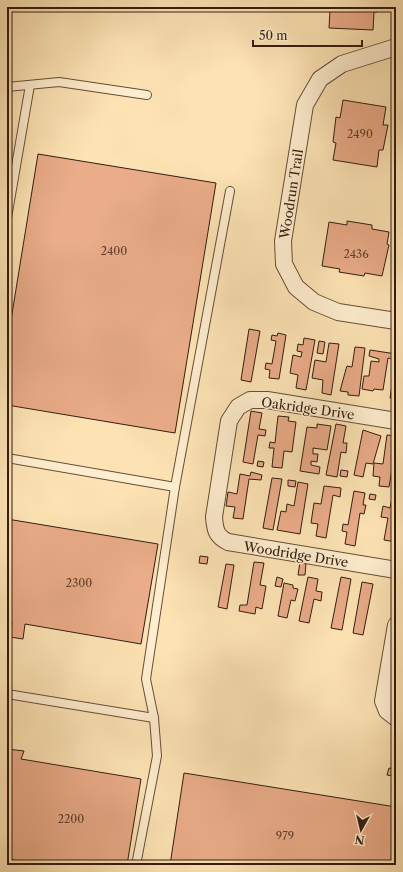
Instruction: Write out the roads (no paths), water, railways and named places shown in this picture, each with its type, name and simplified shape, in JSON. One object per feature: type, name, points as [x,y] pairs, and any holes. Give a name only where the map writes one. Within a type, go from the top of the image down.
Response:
[{"type":"street","name":"Woodrun Trail","points":[[396,47],[342,64],[320,79],[305,105],[283,242],[284,264],[296,287],[314,302],[338,312],[396,321]]},
{"type":"street","name":"Oakridge Drive","points":[[214,517],[229,421],[238,407],[250,400],[267,400],[396,421]]},
{"type":"street","name":"Woodridge Drive","points":[[214,517],[215,531],[220,538],[228,542],[396,570]]},
{"type":"street","points":[[396,626],[383,701],[387,711],[396,718]]},
{"type":"lane","points":[[7,87],[59,82],[147,95]]},
{"type":"lane","points":[[7,218],[30,85]]},
{"type":"lane","points":[[136,865],[157,756],[154,718],[146,679],[175,487],[230,191]]},
{"type":"lane","points":[[7,458],[175,487]]},
{"type":"lane","points":[[7,694],[154,718]]}]
